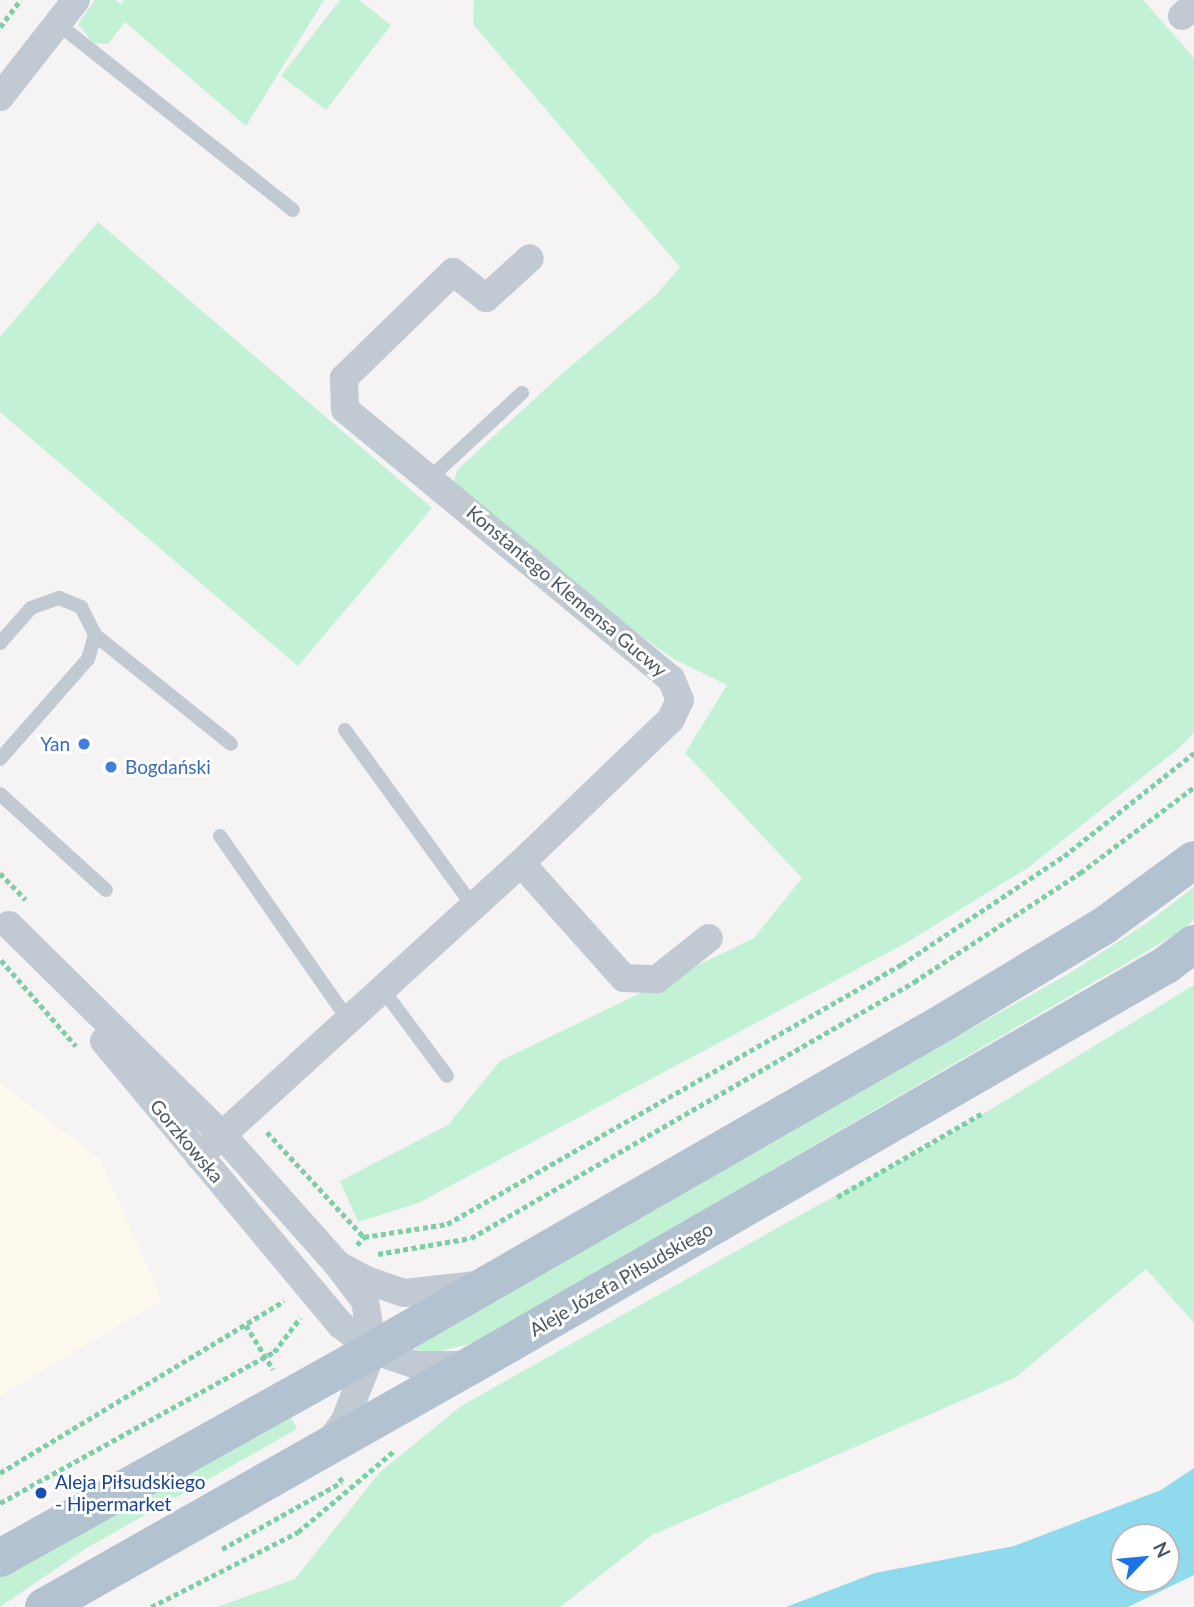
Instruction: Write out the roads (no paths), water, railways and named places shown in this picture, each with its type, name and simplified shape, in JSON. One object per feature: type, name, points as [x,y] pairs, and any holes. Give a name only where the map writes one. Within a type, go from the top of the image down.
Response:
[{"type":"main road","points":[[0,1558],[373,1350],[946,1021],[1105,925],[1194,860]]},
{"type":"main road","name":"Aleje Józefa Piłsudskiego","points":[[44,1607],[472,1365],[1166,964],[1194,944]]},
{"type":"street","points":[[0,97],[75,0]]},
{"type":"street","name":"Konstantego Klemensa Gucwy","points":[[199,1156],[521,863],[671,719],[680,701],[671,679],[431,477],[345,409],[344,378],[453,272],[486,298],[530,258]]},
{"type":"street","points":[[521,863],[624,978],[657,979],[709,937]]},
{"type":"street","name":"Gorzkowska","points":[[5,920],[224,1136],[338,1265],[365,1301],[373,1350]]},
{"type":"street","name":"Gorzkowska","points":[[5,920],[199,1156],[307,1298],[373,1350],[416,1365],[472,1365]]},
{"type":"street","name":"Gorzkowska","points":[[338,1265],[366,1280],[404,1293],[490,1283]]},
{"type":"street","points":[[336,1370],[341,1325]]},
{"type":"street","points":[[323,1450],[344,1422],[373,1350]]},
{"type":"lane","points":[[57,23],[293,210]]},
{"type":"lane","points":[[431,477],[522,393]]},
{"type":"lane","points":[[0,643],[31,608],[59,598],[81,607],[95,635],[231,744]]},
{"type":"lane","points":[[0,759],[88,659],[95,635]]},
{"type":"lane","points":[[345,730],[473,906]]},
{"type":"lane","points":[[0,794],[106,890]]},
{"type":"lane","points":[[220,836],[349,1021]]},
{"type":"lane","points":[[383,990],[447,1076]]},
{"type":"water","points":[[1194,1468],[1194,1575],[1180,1582],[1180,1523],[1110,1523],[1110,1593],[1157,1593],[1128,1607],[786,1607],[875,1573],[1014,1546],[1161,1490]]},
{"type":"place","name":"Yan","points":[[84,744]]},
{"type":"place","name":"Bogdański","points":[[111,767]]},
{"type":"place","name":"Aleja Piłsudskiego - Hipermarket","points":[[41,1493]]}]
